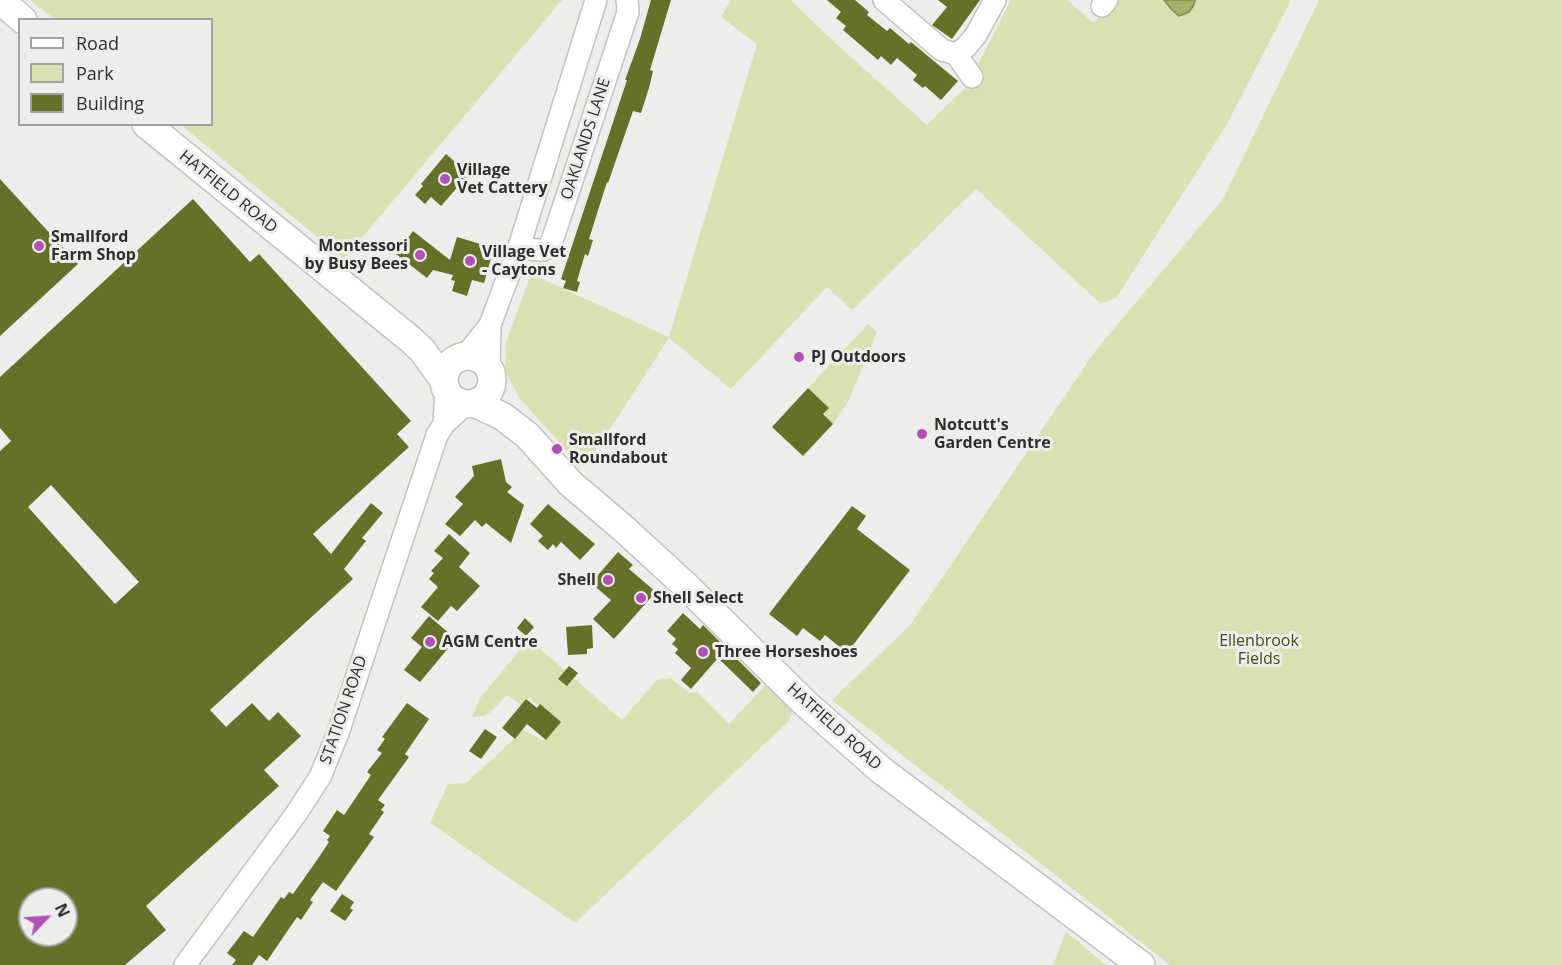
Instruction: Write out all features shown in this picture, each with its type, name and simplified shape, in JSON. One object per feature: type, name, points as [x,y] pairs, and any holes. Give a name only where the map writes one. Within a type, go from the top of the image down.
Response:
[{"type":"main road","points":[[0,0],[21,18]]},
{"type":"main road","name":"HATFIELD ROAD","points":[[149,126],[422,350],[457,394],[502,416],[527,435],[570,483],[685,585],[806,704],[881,770],[1141,965]]},
{"type":"main road","name":"HATFIELD ROAD","points":[[422,350],[440,355],[464,356]]},
{"type":"main road","points":[[464,356],[480,358],[491,374],[488,394],[457,394],[449,364],[464,356]]},
{"type":"main road","name":"HATFIELD ROAD","points":[[491,374],[512,406],[527,435]]},
{"type":"street","name":"OAKLANDS LANE","points":[[464,356],[490,325],[519,247],[596,0]]},
{"type":"street","name":"OAKLANDS LANE","points":[[519,247],[536,250],[550,246],[628,12],[627,0]]},
{"type":"street","points":[[884,0],[942,50],[956,54],[972,77]]},
{"type":"street","points":[[956,54],[966,47],[976,35],[994,0]]},
{"type":"street","name":"OAKLANDS LANE","points":[[490,325],[491,374]]},
{"type":"street","name":"STATION ROAD","points":[[185,965],[296,814],[320,777],[338,734],[437,435],[457,394]]},
{"type":"green space","points":[[30,0],[562,0],[344,259],[182,126],[213,126],[213,18],[53,18]]},
{"type":"green space","points":[[731,0],[791,0],[927,125],[967,86],[1011,0],[1067,0],[1094,23],[1112,0],[1291,0],[1226,126],[1116,298],[1101,304],[976,189],[852,310],[827,287],[731,389],[669,338],[587,464],[576,461],[520,399],[505,371],[506,342],[531,274],[669,337],[757,44],[721,17]]},
{"type":"green space","name":"Ellenbrook Fields","points":[[1319,0],[1562,0],[1562,965],[1170,965],[832,700],[910,625],[1096,350],[1223,199]]},
{"type":"green space","points":[[868,324],[877,332],[848,402],[833,424],[823,414],[808,388]]},
{"type":"green space","points":[[529,639],[622,720],[657,680],[671,678],[689,693],[697,692],[729,724],[768,682],[794,707],[789,721],[575,923],[430,823],[448,784],[466,783],[524,730],[543,741],[558,724],[529,697],[521,705],[507,695],[492,711],[484,716],[472,717],[480,698]]},
{"type":"green space","points":[[1066,932],[1106,965],[1053,965]]},
{"type":"shaded area","points":[[1164,0],[1195,0],[1189,12],[1179,16]]},
{"type":"building","points":[[651,0],[671,0],[650,70],[653,71],[641,113],[633,111],[607,182],[589,239],[593,240],[588,256],[585,254],[577,281],[580,282],[577,292],[563,288],[566,281],[561,279]]},
{"type":"building","points":[[827,0],[855,0],[869,12],[867,15],[887,31],[890,28],[909,44],[911,42],[958,81],[941,100],[925,86],[923,88],[913,80],[917,75],[897,58],[891,65],[881,56],[878,60],[843,30],[846,26],[836,18],[841,12]]},
{"type":"building","points":[[938,0],[980,0],[952,39],[932,25],[947,7]]},
{"type":"building","name":"Village Vet Cattery","points":[[446,154],[469,174],[441,206],[431,197],[425,204],[415,195],[423,186],[421,184]]},
{"type":"building","points":[[0,179],[78,264],[0,336]]},
{"type":"building","points":[[193,199],[250,262],[259,254],[411,421],[397,434],[409,447],[313,534],[331,554],[371,503],[383,513],[362,538],[366,541],[344,569],[353,579],[210,710],[226,727],[252,703],[269,721],[278,712],[301,736],[264,770],[279,786],[146,906],[166,930],[125,965],[0,965],[0,451],[11,441],[0,428],[0,377]],"holes":[[[51,485],[139,582],[115,604],[28,507]]]},
{"type":"building","points":[[413,231],[450,260],[457,237],[494,248],[484,283],[472,280],[467,296],[452,291],[455,281],[451,280],[453,275],[433,270],[427,278],[396,254]]},
{"type":"building","points":[[808,388],[829,408],[823,414],[833,424],[803,456],[772,427]]},
{"type":"building","points":[[501,459],[506,482],[512,487],[507,492],[524,505],[511,543],[486,523],[482,527],[475,520],[460,536],[445,524],[463,504],[455,497],[474,476],[472,466]]},
{"type":"building","points":[[548,504],[595,544],[580,560],[561,542],[556,548],[553,544],[548,550],[538,541],[543,536],[530,524]]},
{"type":"building","points":[[852,506],[866,516],[857,529],[910,570],[847,653],[825,635],[820,641],[803,628],[797,636],[769,614]]},
{"type":"building","points":[[449,534],[470,553],[459,567],[480,586],[457,611],[451,606],[438,621],[421,607],[438,587],[429,579],[434,573],[431,571],[443,558],[434,551]]},
{"type":"building","points":[[618,552],[633,565],[629,569],[656,592],[614,639],[593,619],[611,600],[591,583]]},
{"type":"building","name":"Three Horseshoes","points":[[683,613],[700,629],[703,625],[761,683],[753,692],[718,658],[691,689],[681,680],[691,668],[675,653],[678,649],[672,644],[676,639],[667,631]]},
{"type":"building","points":[[429,616],[450,634],[444,641],[450,646],[420,682],[404,670],[422,647],[411,638]]},
{"type":"building","points":[[525,618],[534,627],[526,636],[517,628]]},
{"type":"building","points":[[592,625],[593,648],[587,649],[587,654],[568,655],[566,627]]},
{"type":"building","points":[[569,666],[578,673],[567,686],[558,679]]},
{"type":"building","points":[[526,699],[537,708],[540,704],[561,722],[546,740],[527,724],[515,739],[502,728]]},
{"type":"building","points":[[407,703],[429,719],[405,754],[409,757],[378,800],[385,805],[381,810],[384,812],[369,834],[374,837],[336,891],[323,882],[310,900],[313,902],[301,920],[297,917],[267,961],[259,955],[252,965],[232,965],[236,960],[227,953],[244,931],[253,937],[281,897],[284,899],[289,892],[293,894],[317,860],[329,842],[327,840],[330,836],[323,831],[337,810],[344,815],[371,775],[367,772],[382,753],[377,750],[385,739],[382,737]]},
{"type":"building","points":[[485,729],[497,737],[481,759],[469,751]]},
{"type":"building","points":[[342,894],[354,902],[350,908],[353,910],[345,921],[330,911]]},
{"type":"place","name":"Village Vet Cattery","points":[[445,179]]},
{"type":"place","name":"Smallford Farm Shop","points":[[39,246]]},
{"type":"place","name":"Montessori by Busy Bees","points":[[420,255]]},
{"type":"place","name":"Village Vet - Caytons","points":[[470,261]]},
{"type":"place","name":"PJ Outdoors","points":[[799,357]]},
{"type":"place","name":"Notcutt's Garden Centre","points":[[922,434]]},
{"type":"place","name":"Smallford Roundabout","points":[[557,449]]},
{"type":"place","name":"Shell","points":[[608,580]]},
{"type":"place","name":"Shell Select","points":[[641,598]]},
{"type":"place","name":"AGM Centre","points":[[430,642]]},
{"type":"place","name":"Three Horseshoes","points":[[703,652]]}]
